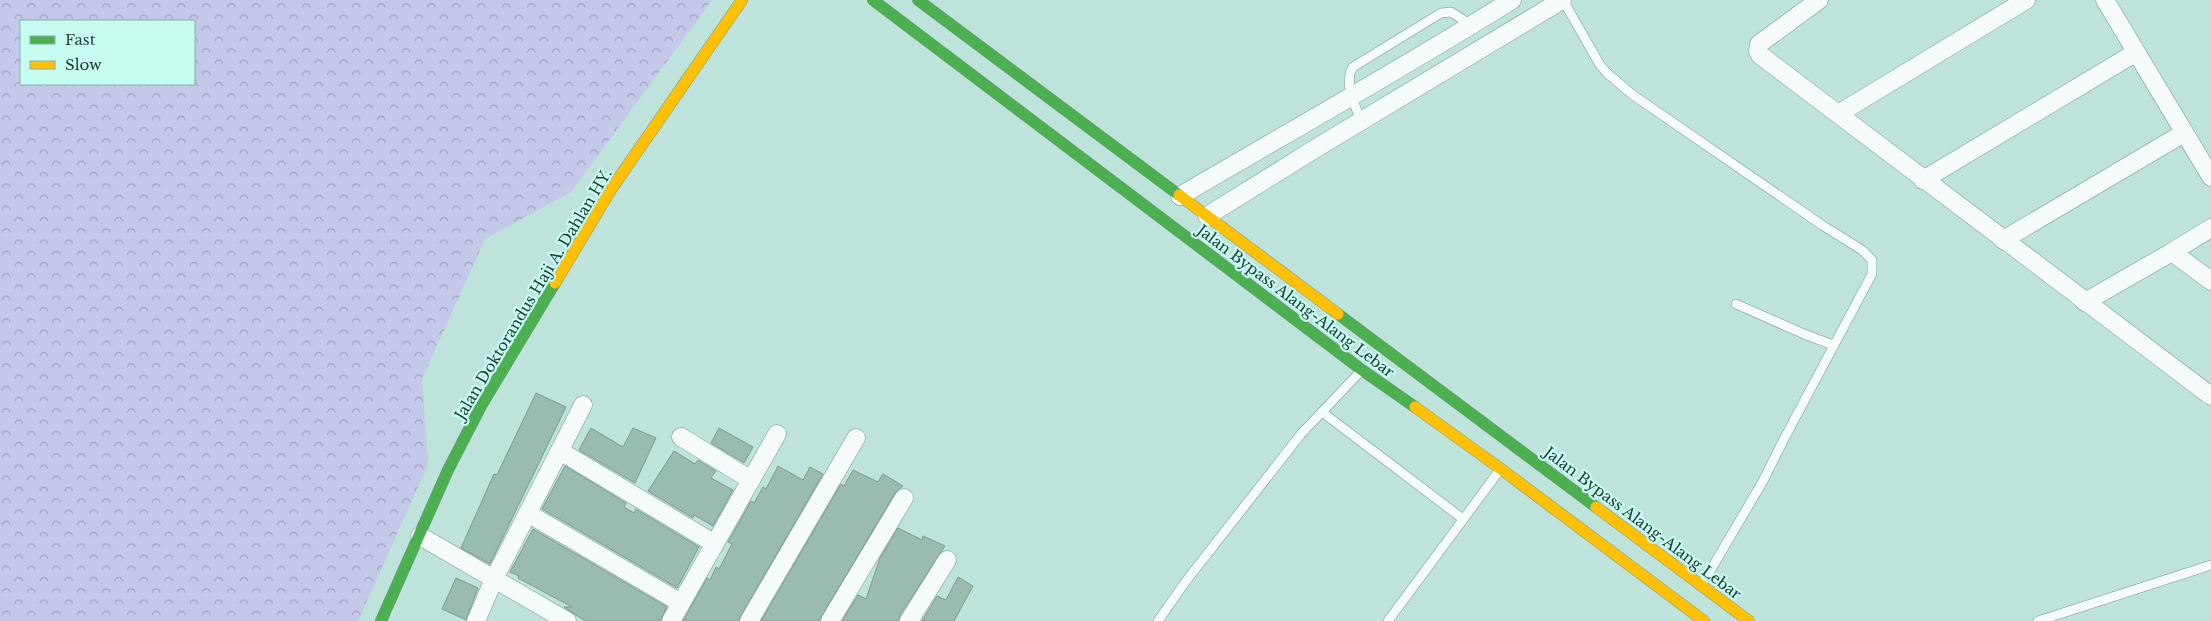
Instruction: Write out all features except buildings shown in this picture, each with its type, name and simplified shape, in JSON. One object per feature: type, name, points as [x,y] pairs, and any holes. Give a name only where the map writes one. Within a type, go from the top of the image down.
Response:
[{"type":"main road","name":"Jalan Doktorandus Haji A. Dahlan HY.","points":[[381,621],[448,470],[491,389],[612,188],[742,0]]},
{"type":"main road","name":"Jalan Bypass Alang-Alang Lebar","points":[[873,0],[1362,370],[1500,469],[1704,621]]},
{"type":"main road","name":"Jalan Bypass Alang-Alang Lebar","points":[[918,0],[1749,621]]},
{"type":"street","points":[[1180,196],[1351,98],[1512,0]]},
{"type":"street","points":[[1207,216],[1562,0]]},
{"type":"street","points":[[1820,0],[1760,44],[1758,51],[1760,55],[2211,396]]},
{"type":"street","points":[[1838,114],[2026,0]]},
{"type":"street","points":[[2104,0],[2211,177]]},
{"type":"street","points":[[1923,180],[2135,53]]},
{"type":"street","points":[[2003,240],[2184,133]]},
{"type":"street","points":[[2085,302],[2211,228]]},
{"type":"street","points":[[2172,252],[2211,280]]},
{"type":"street","points":[[476,621],[494,579],[529,514],[583,405]]},
{"type":"street","points":[[671,621],[777,434]]},
{"type":"street","points":[[680,437],[751,480]]},
{"type":"street","points":[[749,621],[856,438]]},
{"type":"street","points":[[560,451],[715,544]]},
{"type":"street","points":[[830,621],[904,498]]},
{"type":"street","points":[[529,514],[681,603]]},
{"type":"street","points":[[420,536],[494,579],[541,613],[567,621]]},
{"type":"street","points":[[910,621],[947,560]]},
{"type":"lane","points":[[1562,0],[1600,65],[1608,74],[1634,95],[1822,226],[1862,250],[1872,260],[1872,274],[1763,481],[1702,585]]},
{"type":"lane","points":[[1362,122],[1351,98],[1350,75],[1353,67],[1441,13],[1452,12],[1471,25]]},
{"type":"lane","points":[[1736,304],[1833,345]]},
{"type":"lane","points":[[1158,621],[1301,434],[1362,370]]},
{"type":"lane","points":[[1322,412],[1463,518]]},
{"type":"lane","points":[[1388,621],[1500,469]]},
{"type":"lane","points":[[2038,621],[2211,565]]},
{"type":"green space","points":[[0,0],[712,0],[571,192],[485,239],[422,379],[428,465],[358,621],[0,621]]},
{"type":"traffic: fast","points":[[873,0],[1362,370],[1415,407]]},
{"type":"traffic: fast","points":[[918,0],[1179,195]]},
{"type":"traffic: fast","points":[[381,621],[448,470],[481,406],[555,283]]},
{"type":"traffic: fast","points":[[1338,314],[1596,507]]},
{"type":"traffic: slow","points":[[555,283],[612,188],[742,0]]},
{"type":"traffic: slow","points":[[1179,195],[1338,314]]},
{"type":"traffic: slow","points":[[1415,407],[1704,621]]},
{"type":"traffic: slow","points":[[1596,507],[1749,621]]}]
